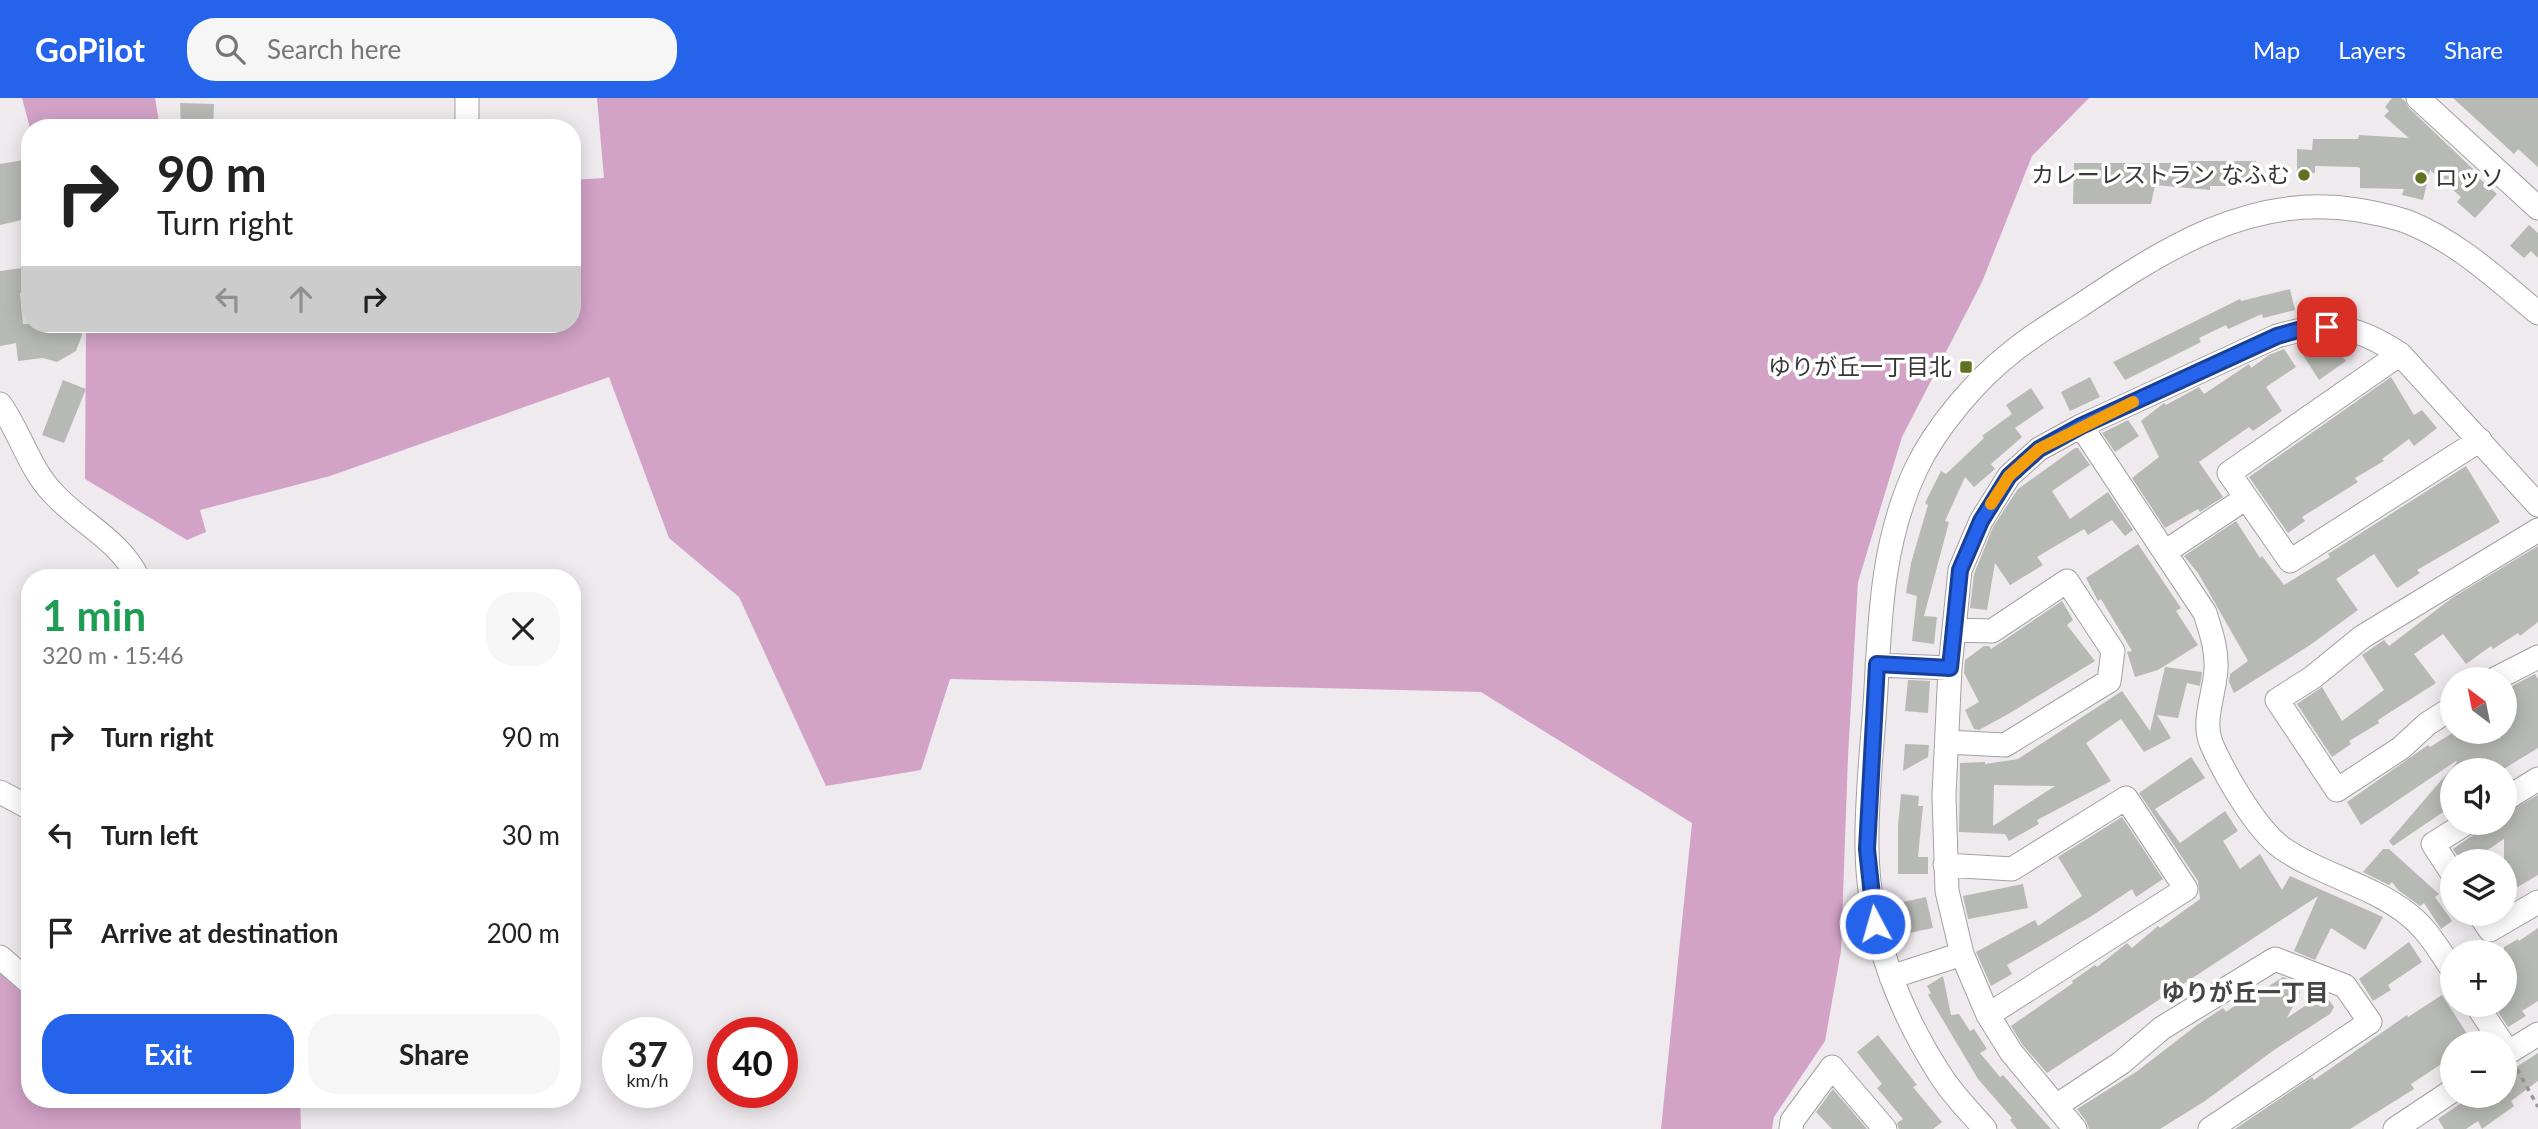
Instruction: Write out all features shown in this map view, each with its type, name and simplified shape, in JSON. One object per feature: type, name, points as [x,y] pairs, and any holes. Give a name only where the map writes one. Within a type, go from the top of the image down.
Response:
[{"type":"street","points":[[467,98],[467,119]]},
{"type":"street","points":[[2418,98],[2538,208]]},
{"type":"street","points":[[1985,1129],[1945,1082],[1903,1009],[1875,924],[1867,849],[1883,580],[1896,522],[1916,468],[1938,431],[1984,377],[2012,351],[2120,279],[2180,243],[2224,223],[2280,210],[2313,206],[2379,214],[2407,222],[2469,256],[2538,313]]},
{"type":"street","points":[[2075,1129],[2011,1052],[1987,1015],[1962,954],[1947,891],[1944,795],[1950,668],[1960,570],[1981,521],[2009,476],[2039,449],[2081,426],[2277,336],[2309,327],[2345,328],[2376,338],[2400,354],[2538,505]]},
{"type":"street","points":[[2400,354],[2229,472],[2290,561],[2480,440]]},
{"type":"street","points":[[0,404],[53,494],[110,541],[133,569]]},
{"type":"street","points":[[2081,426],[2205,613],[2215,641],[2216,668],[2209,711],[2209,739],[2224,771],[2256,819],[2281,847],[2330,874],[2389,901],[2410,915],[2429,934],[2440,951]]},
{"type":"street","points":[[2165,552],[2246,498]]},
{"type":"street","points":[[2440,716],[2402,748],[2337,790],[2277,700],[2313,677],[2362,637],[2538,530]]},
{"type":"street","points":[[1947,742],[2005,745],[2109,681],[2113,651],[2067,581],[1992,631],[1955,630]]},
{"type":"street","points":[[2517,668],[2538,657]]},
{"type":"street","points":[[1877,664],[1950,668]]},
{"type":"street","points":[[2517,792],[2538,779]]},
{"type":"street","points":[[0,792],[21,803]]},
{"type":"street","points":[[1945,865],[2012,869],[2126,798],[2186,889],[1987,1015]]},
{"type":"street","points":[[2440,855],[2433,844],[2447,835]]},
{"type":"street","points":[[2517,914],[2538,902]]},
{"type":"street","points":[[1891,977],[1962,954]]},
{"type":"street","points":[[0,957],[21,976]]},
{"type":"street","points":[[2056,1106],[2122,1063],[2162,1028],[2275,959],[2345,986],[2370,1022],[2210,1129]]},
{"type":"street","points":[[2517,1044],[2538,1034]]},
{"type":"street","points":[[1791,1129],[1792,1121],[1832,1067],[1885,1129]]},
{"type":"street","points":[[2395,1129],[2440,1099]]},
{"type":"path","points":[[2517,1071],[2538,1107]]},
{"type":"shaded area","points":[[22,98],[155,98],[158,119],[28,119]]},
{"type":"shaded area","points":[[597,98],[2089,98],[2032,156],[1982,282],[1902,437],[1858,582],[1841,951],[1825,1041],[1774,1117],[1772,1129],[1661,1129],[1692,823],[1481,692],[950,679],[921,770],[826,786],[739,597],[669,538],[609,377],[330,476],[200,510],[206,532],[187,540],[85,479],[86,333],[581,333],[581,179],[604,178]]},
{"type":"shaded area","points":[[0,964],[21,986],[21,1108],[300,1108],[301,1129],[0,1129]]},
{"type":"building","points":[[2392,98],[2405,101],[2409,108],[2473,169],[2471,171],[2497,194],[2475,218],[2457,202],[2461,197],[2430,170],[2423,200],[2402,195],[2404,189],[2360,188],[2360,168],[2357,167],[2315,166],[2315,173],[2297,172],[2297,149],[2312,150],[2313,139],[2358,139],[2359,135],[2409,138],[2384,116],[2389,111],[2385,107]]},
{"type":"building","points":[[2453,98],[2538,98],[2538,167],[2518,149],[2514,154]]},
{"type":"building","points":[[180,103],[214,104],[213,119],[181,119]]},
{"type":"building","points":[[21,160],[21,220],[0,225],[0,164]]},
{"type":"building","points":[[2256,161],[2256,186],[2210,186],[2210,190],[2155,185],[2151,204],[2073,204],[2074,163]]},
{"type":"building","points":[[2529,225],[2538,233],[2538,258],[2531,251],[2524,258],[2510,246]]},
{"type":"building","points":[[21,268],[21,333],[82,333],[76,351],[57,362],[43,358],[18,361],[16,343],[0,346],[0,271]]},
{"type":"building","points":[[2290,289],[2295,310],[2263,318],[2262,314],[2228,329],[2226,325],[2199,338],[2201,342],[2125,380],[2113,362],[2240,299],[2241,301]]},
{"type":"building","points":[[2327,341],[2332,342],[2346,361],[2319,380],[2303,355]]},
{"type":"building","points":[[2284,349],[2296,367],[2266,387],[2282,411],[2253,431],[2249,427],[2199,462],[2223,497],[2200,512],[2198,509],[2165,528],[2132,478],[2159,457],[2141,421],[2164,403],[2166,405],[2199,387],[2204,394],[2249,364],[2251,368],[2269,355]]},
{"type":"building","points":[[2090,377],[2100,397],[2070,411],[2061,392]]},
{"type":"building","points":[[2391,377],[2414,415],[2422,410],[2437,428],[2414,446],[2409,439],[2382,459],[2384,461],[2355,478],[2358,482],[2302,517],[2305,521],[2288,533],[2249,477]]},
{"type":"building","points":[[63,380],[86,389],[64,443],[42,435]]},
{"type":"building","points":[[2031,388],[2044,408],[2015,428],[2022,437],[1991,464],[1995,469],[1974,487],[1965,477],[1945,521],[1949,522],[1924,616],[1937,617],[1934,644],[1912,641],[1917,596],[1906,593],[1911,563],[1928,505],[1925,503],[1941,471],[1946,474],[1984,438],[1982,436],[2012,414],[2006,405]]},
{"type":"building","points":[[2128,420],[2139,436],[2115,452],[2102,433]]},
{"type":"building","points":[[2078,448],[2090,465],[2052,491],[2070,519],[2108,492],[2133,530],[2125,536],[2112,520],[2088,535],[2084,529],[2037,557],[2043,565],[2010,585],[1995,563],[1987,610],[1970,608],[1974,574],[1993,527],[2018,489]]},
{"type":"building","points":[[2466,466],[2500,522],[2417,570],[2420,573],[2397,588],[2374,554],[2336,579],[2358,610],[2310,645],[2234,693],[2229,682],[2230,674],[2248,661],[2198,573],[2184,556],[2236,521],[2260,558],[2262,556],[2284,585]]},
{"type":"building","points":[[2138,544],[2181,608],[2176,611],[2198,645],[2158,670],[2135,677],[2127,652],[2132,651],[2101,599],[2098,601],[2086,578]]},
{"type":"building","points":[[2538,546],[2538,622],[2520,636],[2518,633],[2493,649],[2491,646],[2466,664],[2443,634],[2414,654],[2436,683],[2378,720],[2379,723],[2349,741],[2351,744],[2332,757],[2297,704],[2322,687],[2342,721],[2384,690],[2362,655],[2384,640],[2389,646],[2452,598]]},
{"type":"building","points":[[2062,601],[2073,620],[2067,625],[2095,661],[2010,713],[1979,730],[1974,729],[1965,710],[1979,702],[1964,673],[1965,660],[1984,646],[1991,649]]},
{"type":"building","points":[[2165,667],[2202,672],[2200,686],[2187,683],[2178,718],[2157,715],[2171,738],[2144,752],[2121,719],[2086,743],[2111,781],[2037,820],[2039,824],[2009,841],[2005,834],[1959,832],[1960,763],[1985,764],[2018,759],[2122,691],[2150,731]],"holes":[[[1994,785],[2055,786],[1993,826]]]},
{"type":"building","points":[[2535,674],[2538,679],[2538,748],[2517,761],[2517,758],[2440,758],[2440,772],[2361,825],[2347,802],[2428,745],[2430,747],[2440,741],[2440,744],[2517,744],[2517,683]]},
{"type":"building","points":[[1908,680],[1930,681],[1928,713],[1905,711]]},
{"type":"building","points":[[1905,744],[1929,745],[1928,757],[1903,771]]},
{"type":"building","points":[[2191,757],[2205,778],[2155,809],[2180,843],[2225,811],[2238,831],[2223,841],[2240,869],[2260,854],[2282,890],[2290,876],[2383,917],[2365,950],[2331,928],[2315,960],[2294,951],[2318,896],[2047,1073],[2022,1044],[2011,1026],[2127,943],[2132,948],[2158,926],[2160,928],[2200,899],[2198,881],[2139,793]]},
{"type":"building","points":[[2440,782],[2440,814],[2393,846],[2389,841]]},
{"type":"building","points":[[1901,794],[1919,796],[1918,806],[1923,806],[1918,857],[1928,857],[1928,874],[1898,874]]},
{"type":"building","points":[[2538,795],[2538,875],[2517,887],[2517,849],[2504,849],[2504,839],[2489,849],[2453,849],[2473,835],[2517,835],[2517,807]]},
{"type":"building","points":[[2122,817],[2163,879],[2136,897],[2132,889],[2090,917],[2007,965],[2012,974],[1991,986],[1976,952],[2035,920],[2038,926],[2082,896],[2058,857]]},
{"type":"building","points":[[2383,849],[2389,849],[2439,894],[2435,897],[2440,904],[2440,926],[2445,926],[2441,929],[2424,903],[2420,906],[2398,890],[2392,882],[2389,885],[2363,872]]},
{"type":"building","points":[[2023,884],[2028,908],[1968,919],[1963,896]]},
{"type":"building","points":[[1926,897],[1933,928],[1909,933],[1903,902]]},
{"type":"building","points":[[2538,928],[2538,1001],[2522,1011],[2526,1016],[2508,1027],[2501,1017],[2517,1017],[2516,940],[2518,939],[2519,941]]},
{"type":"building","points":[[2409,942],[2422,962],[2388,985],[2391,990],[2373,1001],[2359,979]]},
{"type":"building","points":[[1943,976],[1951,1015],[1959,1014],[1970,1031],[1974,1029],[1987,1049],[1980,1053],[2051,1129],[2017,1129],[2010,1120],[2012,1118],[1978,1079],[1928,995],[1931,993],[1927,986]]},
{"type":"building","points":[[2283,977],[2292,981],[2300,992],[2287,1018],[2324,993],[2334,1007],[2330,1014],[2160,1129],[2089,1129],[2077,1109],[2136,1072],[2223,1008],[2226,1012],[2257,990],[2258,993]]},
{"type":"building","points":[[2440,996],[2440,1017],[2456,1017],[2465,1031],[2440,1031],[2440,1065],[2411,1084],[2414,1089],[2350,1129],[2235,1129],[2312,1077],[2314,1080],[2407,1015],[2408,1017]]},
{"type":"building","points":[[1878,1035],[1917,1085],[1913,1087],[1942,1122],[1933,1129],[1899,1129],[1897,1123],[1903,1119],[1877,1088],[1882,1084],[1857,1052]]},
{"type":"building","points":[[2538,1053],[2538,1081],[2517,1097],[2517,1067]]},
{"type":"building","points":[[1833,1089],[1867,1129],[1832,1129],[1816,1112]]},
{"type":"building","points":[[2454,1108],[2511,1108],[2482,1129],[2478,1121],[2466,1129],[2444,1129],[2438,1119]]},
{"type":"slow traffic","points":[[1991,504],[2009,476],[2039,449],[2133,402]]},
{"type":"place","name":"カレーレストラン なふむ","points":[[2304,175]]},
{"type":"place","name":"ロッソ","points":[[2421,178]]},
{"type":"place","name":"ゆりが丘一丁目北","points":[[1966,367]]},
{"type":"district","name":"ゆりが丘一丁目","points":[[2245,993]]},
{"type":"route","points":[[1875,924],[1867,849],[1877,664],[1950,668],[1960,570],[1981,521],[2009,476],[2039,449],[2081,426],[2277,336],[2309,327],[2327,327]]}]
